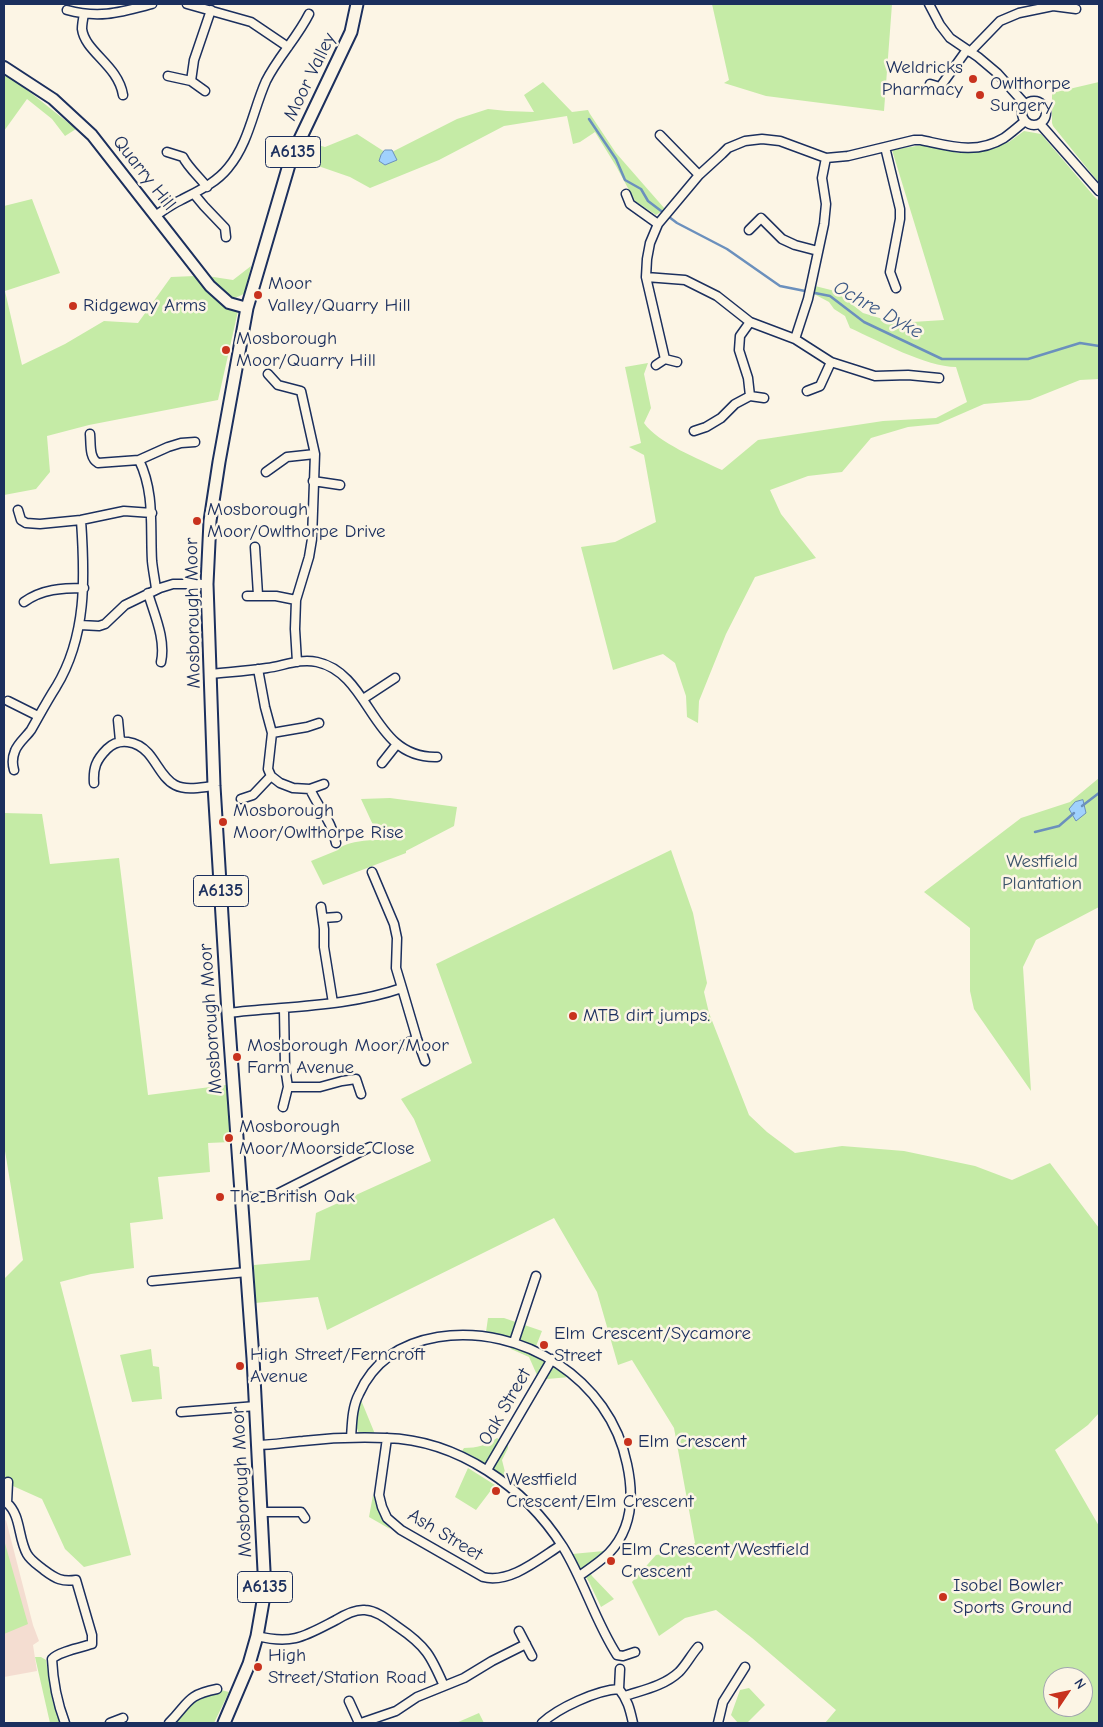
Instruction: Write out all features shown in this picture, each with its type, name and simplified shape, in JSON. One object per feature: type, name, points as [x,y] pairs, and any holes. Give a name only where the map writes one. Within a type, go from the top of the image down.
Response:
[{"type":"main road","name":"Moor Valley","points":[[247,308],[291,158],[351,32],[357,4]]},
{"type":"main road","name":"Quarry Hill","points":[[4,67],[53,99],[80,123],[103,148],[210,286],[229,303],[247,308]]},
{"type":"main road","name":"Mosborough Moor","points":[[224,1723],[248,1664],[257,1636],[265,1590],[256,1406],[214,786],[207,584],[210,521],[247,308]]},
{"type":"street","points":[[67,10],[84,14],[107,15],[152,4]]},
{"type":"street","points":[[187,4],[251,22],[288,47]]},
{"type":"street","points":[[929,4],[940,25],[950,38],[997,73],[1025,104]]},
{"type":"street","points":[[930,84],[940,87],[968,51],[1000,21],[1019,12],[1053,6],[1076,9]]},
{"type":"street","points":[[192,81],[194,60],[211,10]]},
{"type":"street","points":[[84,14],[82,24],[84,38],[112,69],[118,79],[123,95]]},
{"type":"street","points":[[155,216],[180,200],[207,187],[235,159],[250,126],[265,84],[309,14]]},
{"type":"street","points":[[168,76],[192,81],[206,91]]},
{"type":"street","points":[[1033,100],[1044,106],[1046,117],[1040,124],[1031,125],[1025,121],[1022,114],[1025,104],[1033,100]]},
{"type":"street","points":[[665,359],[646,276],[650,243],[659,222],[699,175],[728,148],[745,140],[762,138],[780,141],[826,158],[848,156],[921,140],[969,149],[1003,138],[1025,121]]},
{"type":"street","points":[[1040,124],[1099,192]]},
{"type":"street","points":[[660,135],[699,175]]},
{"type":"street","points":[[885,147],[900,208],[900,219],[890,272],[896,288]]},
{"type":"street","points":[[167,152],[183,157],[207,187]]},
{"type":"street","points":[[795,340],[808,299],[824,224],[826,204],[822,178],[826,158]]},
{"type":"street","points":[[194,194],[226,228],[226,237]]},
{"type":"street","points":[[626,194],[630,204],[659,222]]},
{"type":"street","points":[[749,230],[761,218],[782,239],[795,245],[818,251]]},
{"type":"street","points":[[646,276],[685,280],[717,296],[750,322],[795,340],[831,362],[874,376],[908,375],[939,378]]},
{"type":"street","points":[[750,322],[740,336],[739,350],[748,378],[750,396]]},
{"type":"street","points":[[656,365],[665,359],[677,362]]},
{"type":"street","points":[[807,391],[820,386],[831,362]]},
{"type":"street","points":[[268,374],[278,385],[301,390],[315,454],[312,539],[309,557],[296,600],[294,629],[297,662]]},
{"type":"street","points":[[694,431],[706,427],[721,418],[736,404],[750,396],[764,398]]},
{"type":"street","points":[[90,434],[91,456],[96,462],[139,460],[168,447],[181,443],[195,442]]},
{"type":"street","points":[[266,472],[287,457],[315,454]]},
{"type":"street","points":[[139,460],[148,485],[152,513],[152,562],[156,589]]},
{"type":"street","points":[[313,481],[340,485]]},
{"type":"street","points":[[18,510],[21,520],[26,524],[81,520],[124,511],[152,513]]},
{"type":"street","points":[[14,770],[12,760],[16,750],[64,674],[80,625],[84,588],[81,520]]},
{"type":"street","points":[[255,547],[258,595]]},
{"type":"street","points":[[80,625],[99,626],[104,624],[125,605],[156,589],[173,584],[207,584]]},
{"type":"street","points":[[24,602],[31,597],[56,588],[84,588]]},
{"type":"street","points":[[148,593],[161,639],[161,662]]},
{"type":"street","points":[[247,596],[276,596],[296,600]]},
{"type":"street","points":[[210,674],[258,669],[297,662],[317,662],[331,666],[344,676],[363,699],[386,734],[396,744],[421,756],[437,757]]},
{"type":"street","points":[[258,669],[272,733],[268,769],[271,776],[280,783],[293,788],[310,789],[324,784]]},
{"type":"street","points":[[363,699],[395,678]]},
{"type":"street","points":[[8,701],[38,716]]},
{"type":"street","points":[[118,720],[120,741]]},
{"type":"street","points":[[272,733],[319,724]]},
{"type":"street","points":[[94,783],[93,772],[98,758],[111,745],[120,741],[127,742],[147,752],[160,771],[173,784],[181,788],[214,786]]},
{"type":"street","points":[[382,763],[396,744]]},
{"type":"street","points":[[241,799],[252,795],[271,776]]},
{"type":"street","points":[[310,789],[317,804],[334,829],[336,843]]},
{"type":"street","points":[[372,872],[394,924],[397,938],[396,968],[425,1061]]},
{"type":"street","points":[[321,907],[324,947],[333,1002]]},
{"type":"street","points":[[323,918],[337,917]]},
{"type":"street","points":[[228,1013],[284,1009],[366,999],[402,988]]},
{"type":"street","points":[[283,1107],[288,1087],[285,1067],[284,1009]]},
{"type":"street","points":[[404,1044],[417,1040]]},
{"type":"street","points":[[288,1087],[320,1087],[342,1080],[356,1080],[361,1094]]},
{"type":"street","points":[[242,1197],[264,1198],[277,1194],[370,1147]]},
{"type":"street","points":[[152,1282],[247,1272]]},
{"type":"street","points":[[514,1342],[536,1276]]},
{"type":"street","points":[[350,1438],[358,1395],[372,1371],[389,1355],[412,1343],[453,1335],[472,1334],[514,1342],[552,1359],[584,1384],[606,1410],[623,1447],[630,1476],[632,1495],[630,1513],[622,1536],[609,1553],[579,1576]]},
{"type":"street","name":"Oak Street","points":[[487,1470],[552,1359]]},
{"type":"street","points":[[181,1412],[256,1406]]},
{"type":"street","points":[[258,1445],[304,1440],[387,1438],[435,1447],[460,1456],[487,1470],[506,1484],[526,1503],[561,1545],[579,1576],[617,1655],[623,1656],[635,1652]]},
{"type":"street","name":"Ash Street","points":[[387,1438],[379,1495],[387,1518],[401,1530],[476,1573],[489,1578],[498,1578],[518,1571],[561,1545]]},
{"type":"street","points":[[8,1482],[5,1503],[11,1506],[21,1542],[27,1555],[63,1582],[76,1580],[92,1635],[92,1644],[61,1652],[52,1659],[57,1698],[65,1723]]},
{"type":"street","points":[[262,1512],[301,1512],[305,1518]]},
{"type":"street","points":[[257,1636],[275,1640],[300,1638],[352,1612],[363,1610],[373,1612],[408,1634],[429,1652],[444,1686]]},
{"type":"street","points":[[519,1631],[532,1656]]},
{"type":"street","points":[[349,1701],[360,1723],[396,1711],[417,1697],[464,1678],[526,1644]]},
{"type":"street","points":[[625,1696],[648,1689],[670,1679],[680,1671],[698,1647]]},
{"type":"street","points":[[620,1656],[620,1689],[630,1707],[633,1723]]},
{"type":"street","points":[[718,1723],[728,1691],[745,1667]]},
{"type":"street","points":[[169,1723],[196,1694],[217,1689]]},
{"type":"street","points":[[542,1723],[578,1700],[612,1689],[620,1689]]},
{"type":"street","points":[[110,1723],[123,1718]]},
{"type":"shaded area","points":[[6,1520],[33,1625],[39,1641],[33,1645],[37,1671],[4,1677],[4,1521]]},
{"type":"green space","points":[[712,4],[892,4],[884,111],[766,96],[724,83],[729,80]]},
{"type":"green space","points":[[4,74],[76,129],[65,136],[52,119],[27,99],[4,131]]},
{"type":"green space","points":[[543,82],[572,112],[588,110],[616,153],[665,209],[656,215],[635,201],[595,132],[580,142],[573,144],[567,116],[504,126],[439,160],[370,188],[350,177],[298,159],[303,141],[325,147],[357,134],[388,154],[457,119],[488,109],[534,112],[524,95]]},
{"type":"green space","points":[[1099,82],[1099,183],[1053,126],[1052,93]]},
{"type":"green space","points":[[1024,131],[1041,134],[1099,201],[1099,379],[1080,380],[1030,400],[984,404],[938,424],[908,427],[871,438],[842,472],[808,476],[770,490],[781,514],[816,558],[755,577],[726,634],[699,701],[698,723],[687,717],[686,696],[675,663],[663,654],[613,670],[581,547],[615,542],[656,522],[644,455],[629,447],[641,443],[625,367],[648,363],[644,374],[651,408],[644,423],[650,430],[669,444],[722,470],[758,440],[883,421],[936,418],[967,402],[956,367],[931,363],[917,358],[850,328],[845,316],[834,309],[829,302],[814,294],[815,286],[835,291],[863,313],[896,323],[944,320],[892,150],[922,145],[958,153],[990,148],[1009,142]]},
{"type":"green space","points":[[32,199],[60,273],[5,291],[22,365],[65,344],[104,321],[138,323],[171,277],[195,276],[214,297],[238,311],[218,400],[89,425],[47,436],[50,472],[36,489],[4,495],[4,206]]},
{"type":"green space","points":[[251,266],[245,293],[239,297],[233,298],[223,294],[207,276],[233,280]]},
{"type":"green space","name":"Westfield Plantation","points":[[1099,778],[1099,907],[1036,940],[1023,967],[1031,1091],[974,1009],[970,991],[970,928],[924,892],[1021,818],[1070,802]]},
{"type":"green space","points":[[390,798],[457,807],[454,826],[406,851],[406,853],[323,885],[311,861],[351,843],[380,840],[361,799]]},
{"type":"green space","points":[[4,813],[42,814],[50,864],[119,858],[148,1095],[226,1085],[231,1142],[208,1143],[210,1172],[158,1177],[163,1219],[130,1223],[134,1268],[91,1274],[60,1282],[131,1555],[84,1567],[65,1549],[42,1499],[4,1482],[4,1279],[23,1260],[4,1145]]},
{"type":"green space","points":[[671,850],[693,913],[707,983],[704,992],[709,1013],[749,1115],[767,1132],[795,1153],[842,1146],[904,1151],[975,1166],[1012,1180],[1050,1163],[1099,1228],[1099,1413],[1088,1425],[1055,1450],[1099,1526],[1099,1723],[825,1723],[836,1710],[752,1638],[716,1610],[685,1618],[659,1636],[632,1582],[656,1555],[684,1550],[695,1543],[674,1428],[632,1360],[618,1365],[597,1292],[554,1218],[327,1330],[318,1297],[255,1303],[254,1265],[310,1260],[316,1213],[431,1161],[414,1119],[401,1099],[472,1063],[436,964]]},
{"type":"green space","points":[[488,1318],[504,1318],[542,1331],[533,1354],[570,1377],[547,1379],[537,1375],[529,1357],[511,1349],[506,1337],[486,1332]]},
{"type":"green space","points":[[151,1349],[153,1366],[159,1367],[162,1399],[132,1402],[120,1355]]},
{"type":"green space","points":[[361,1400],[375,1434],[359,1433],[357,1429],[357,1416]]},
{"type":"green space","points":[[497,1438],[508,1445],[502,1460],[506,1476],[502,1477],[471,1455],[462,1451],[464,1448],[481,1446]]},
{"type":"green space","points":[[468,1468],[495,1485],[476,1510],[455,1497]]},
{"type":"green space","points":[[373,1495],[382,1518],[390,1529],[369,1517]]},
{"type":"green space","points":[[4,1540],[28,1624],[4,1634]]},
{"type":"green space","points":[[604,1551],[587,1566],[592,1576],[614,1599],[601,1607],[572,1554]]},
{"type":"green space","points":[[35,1657],[41,1657],[46,1660],[53,1702],[61,1723],[50,1723]]},
{"type":"green space","points":[[749,1688],[765,1705],[747,1723],[738,1723],[731,1715],[740,1690]]},
{"type":"green space","points":[[221,1690],[229,1692],[214,1723],[175,1723],[188,1708],[193,1697]]},
{"type":"green space","points":[[479,1713],[484,1723],[456,1723]]},
{"type":"water","points":[[385,150],[392,150],[397,160],[385,165],[379,161]]},
{"type":"water","points":[[1083,800],[1086,813],[1076,821],[1069,809],[1075,802]]},
{"type":"waterway","name":"Ochre Dyke","points":[[589,119],[616,159],[625,180],[641,189],[648,201],[677,223],[727,249],[780,286],[830,296],[864,322],[942,359],[1028,359],[1080,343],[1099,346]]},
{"type":"waterway","points":[[1082,806],[1099,793]]},
{"type":"waterway","points":[[1035,832],[1059,826],[1074,813]]},
{"type":"place","name":"Weldricks Pharmacy","points":[[973,79]]},
{"type":"place","name":"Owlthorpe Surgery","points":[[980,95]]},
{"type":"place","name":"Moor Valley/Quarry Hill","points":[[258,295]]},
{"type":"place","name":"Ridgeway Arms","points":[[73,306]]},
{"type":"place","name":"Mosborough Moor/Quarry Hill","points":[[226,350]]},
{"type":"place","name":"Mosborough Moor/Owlthorpe Drive","points":[[197,521]]},
{"type":"place","name":"Mosborough Moor/Owlthorpe Rise","points":[[223,822]]},
{"type":"place","name":"MTB dirt jumps.","points":[[573,1016]]},
{"type":"place","name":"Mosborough Moor/Moor Farm Avenue","points":[[237,1057]]},
{"type":"place","name":"Mosborough Moor/Moorside Close","points":[[229,1138]]},
{"type":"place","name":"The British Oak","points":[[220,1197]]},
{"type":"place","name":"Elm Crescent/Sycamore Street","points":[[544,1345]]},
{"type":"place","name":"High Street/Ferncroft Avenue","points":[[240,1366]]},
{"type":"place","name":"Elm Crescent","points":[[628,1442]]},
{"type":"place","name":"Westfield Crescent/Elm Crescent","points":[[496,1491]]},
{"type":"place","name":"Elm Crescent/Westfield Crescent","points":[[611,1561]]},
{"type":"place","name":"Isobel Bowler Sports Ground","points":[[943,1597]]},
{"type":"place","name":"High Street/Station Road","points":[[258,1667]]}]
